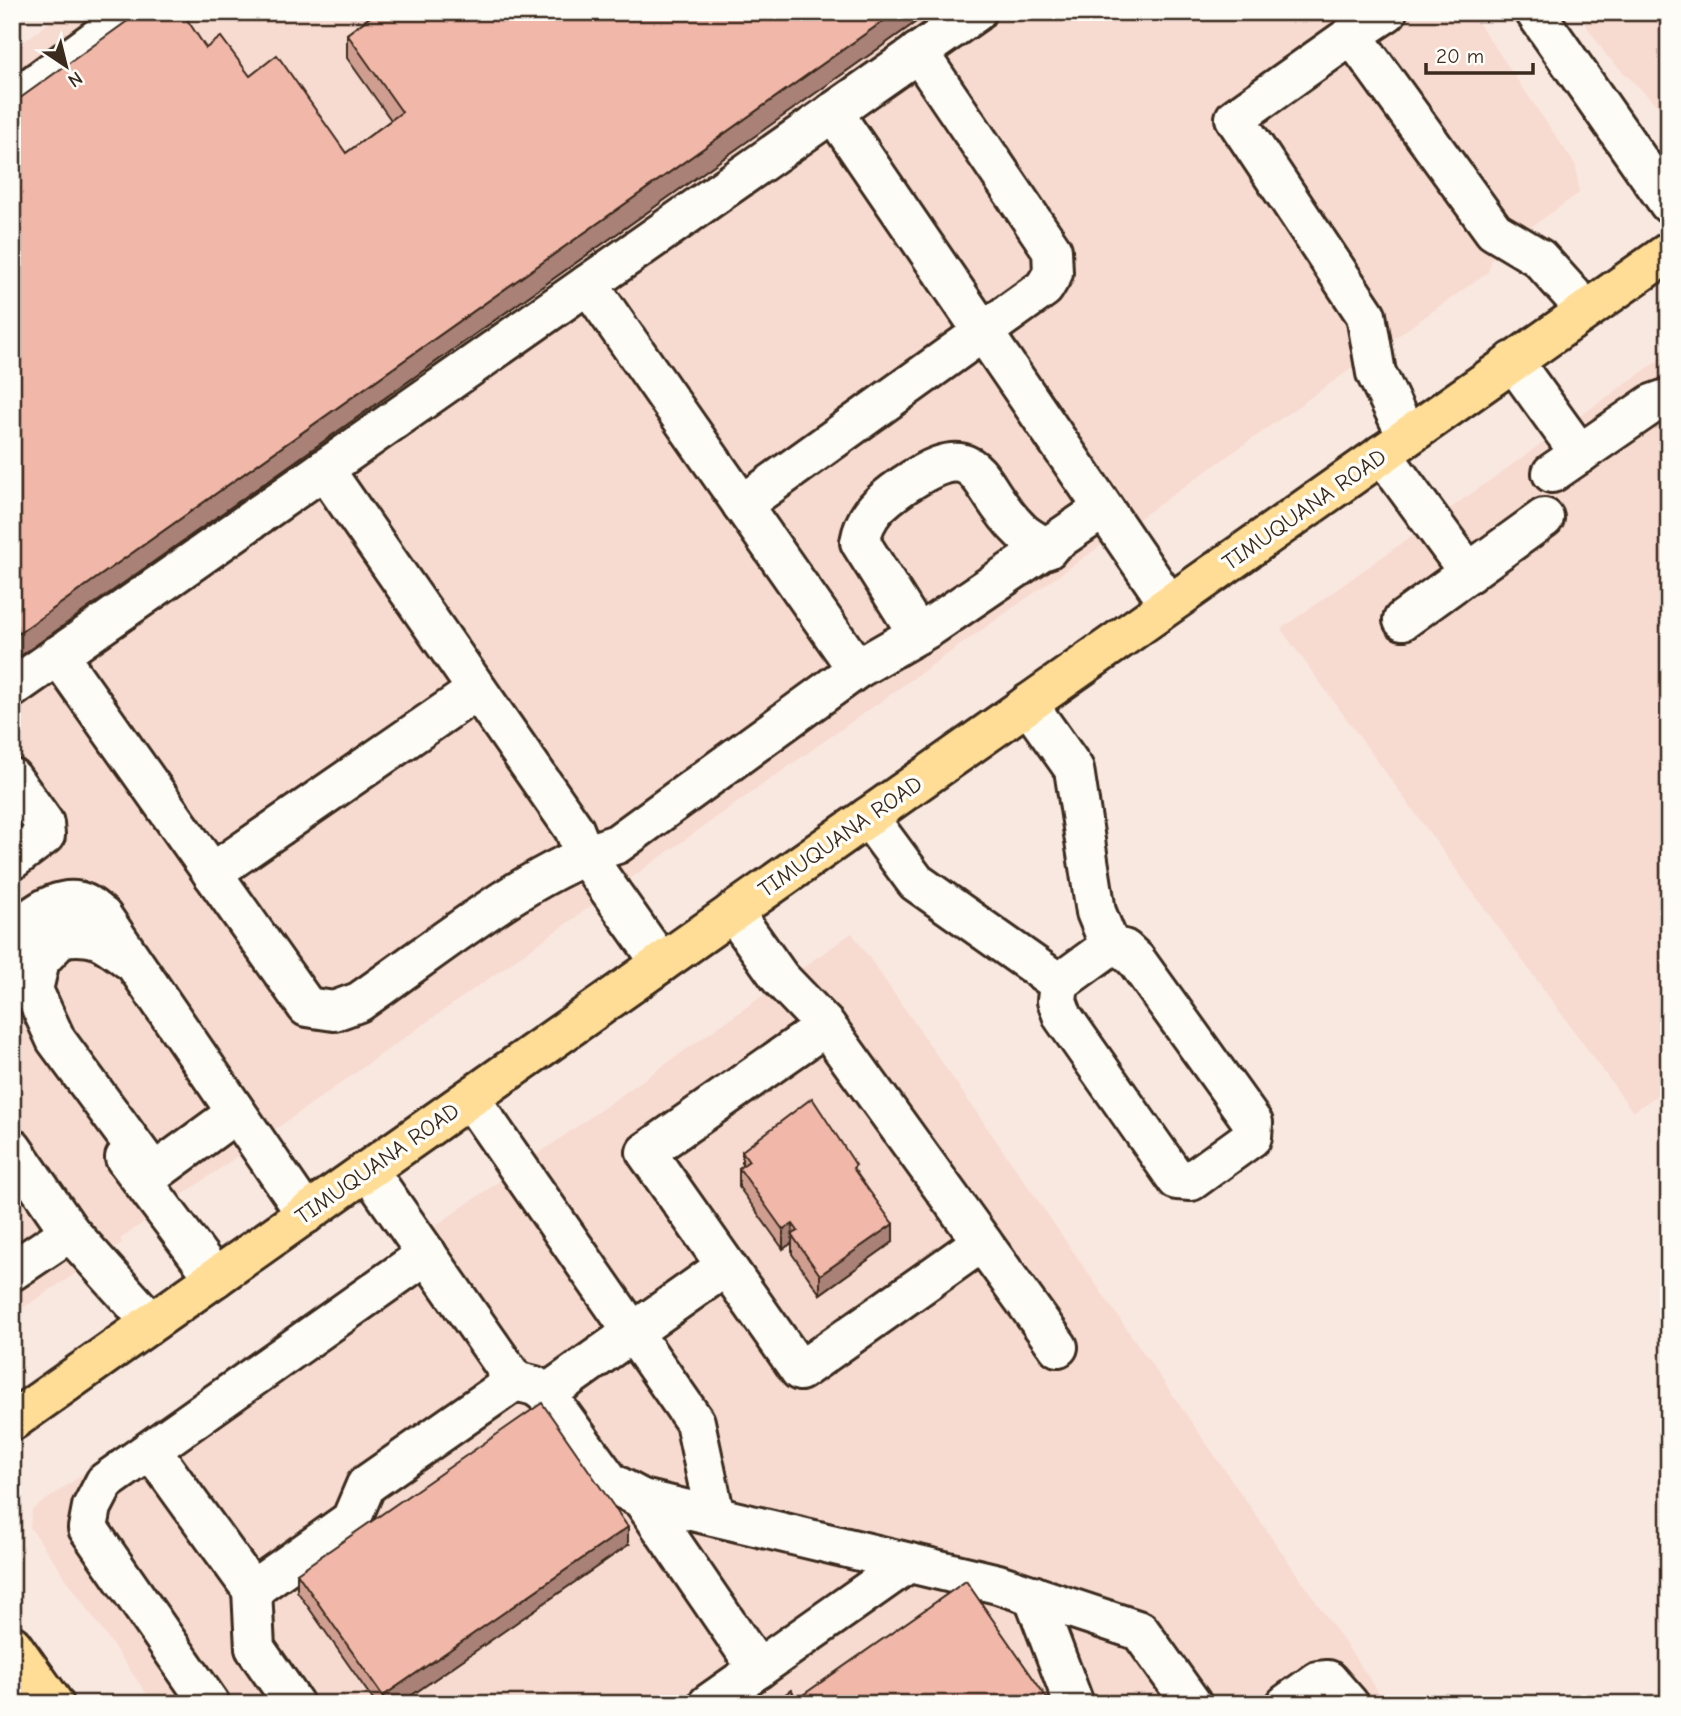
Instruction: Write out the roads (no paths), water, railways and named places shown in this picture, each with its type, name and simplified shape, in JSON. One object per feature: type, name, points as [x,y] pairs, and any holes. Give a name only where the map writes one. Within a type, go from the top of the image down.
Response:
[{"type":"main road","name":"TIMUQUANA ROAD","points":[[12,1421],[1669,251]]},
{"type":"main road","points":[[16,1659],[54,1704]]},
{"type":"street","points":[[12,102],[133,12]]},
{"type":"street","points":[[12,688],[976,12]]},
{"type":"street","points":[[1387,12],[1235,117],[1366,315],[1376,373],[1395,445],[1469,572]]},
{"type":"street","points":[[1540,14],[1669,204]]},
{"type":"street","points":[[1352,35],[1494,231],[1539,258],[1586,310]]},
{"type":"street","points":[[742,505],[1044,288],[1053,272],[1052,250],[918,52]]},
{"type":"street","points":[[833,112],[1169,604]]},
{"type":"street","points":[[588,284],[857,669]]},
{"type":"street","points":[[1513,361],[1566,463],[1651,404],[1669,398]]},
{"type":"street","points":[[918,634],[860,542],[863,527],[872,511],[910,481],[938,464],[960,462],[976,469],[1021,532],[1048,549]]},
{"type":"street","points":[[324,470],[574,829],[584,854],[661,963]]},
{"type":"street","points":[[58,656],[307,1007],[334,1011],[359,1002],[536,880],[584,854],[617,844],[857,669],[918,634],[1048,549],[1103,509]]},
{"type":"street","points":[[1403,620],[1544,518]]},
{"type":"street","points":[[212,873],[477,690]]},
{"type":"street","points":[[1028,704],[1074,769],[1096,912],[1110,946]]},
{"type":"street","points":[[12,778],[44,822],[45,835],[12,860]]},
{"type":"street","points":[[868,817],[916,882],[1059,984]]},
{"type":"street","points":[[19,916],[66,900],[84,903],[102,916],[306,1214]]},
{"type":"street","points":[[733,912],[780,978],[826,1026],[1058,1347]]},
{"type":"street","points":[[132,963],[100,938],[79,934],[62,937],[40,960],[33,990],[57,1040],[215,1278]]},
{"type":"street","points":[[1110,946],[1124,949],[1136,960],[1253,1122],[1252,1137],[1191,1181],[1177,1180],[1063,1017],[1057,1001],[1059,984],[1110,946]]},
{"type":"street","points":[[12,996],[64,1076],[149,1177]]},
{"type":"street","points":[[826,1026],[646,1152],[800,1371],[982,1242]]},
{"type":"street","points":[[470,1098],[695,1422],[715,1516]]},
{"type":"street","points":[[149,1177],[236,1113]]},
{"type":"street","points":[[12,1148],[70,1232],[151,1322]]},
{"type":"street","points":[[368,1170],[427,1254],[531,1388],[610,1482],[642,1499],[1033,1595],[1140,1631],[1192,1704]]},
{"type":"street","points":[[12,1271],[70,1232]]},
{"type":"street","points":[[210,1704],[88,1528],[92,1507],[102,1486],[427,1254]]},
{"type":"street","points":[[252,1590],[351,1520],[366,1485],[531,1388],[633,1332],[726,1266]]},
{"type":"street","points":[[151,1450],[252,1590],[255,1648],[294,1704]]},
{"type":"street","points":[[642,1499],[758,1669]]},
{"type":"street","points":[[708,1704],[908,1563]]},
{"type":"street","points":[[1033,1595],[1074,1704]]},
{"type":"street","points":[[1286,1704],[1318,1681],[1328,1680],[1349,1704]]}]
